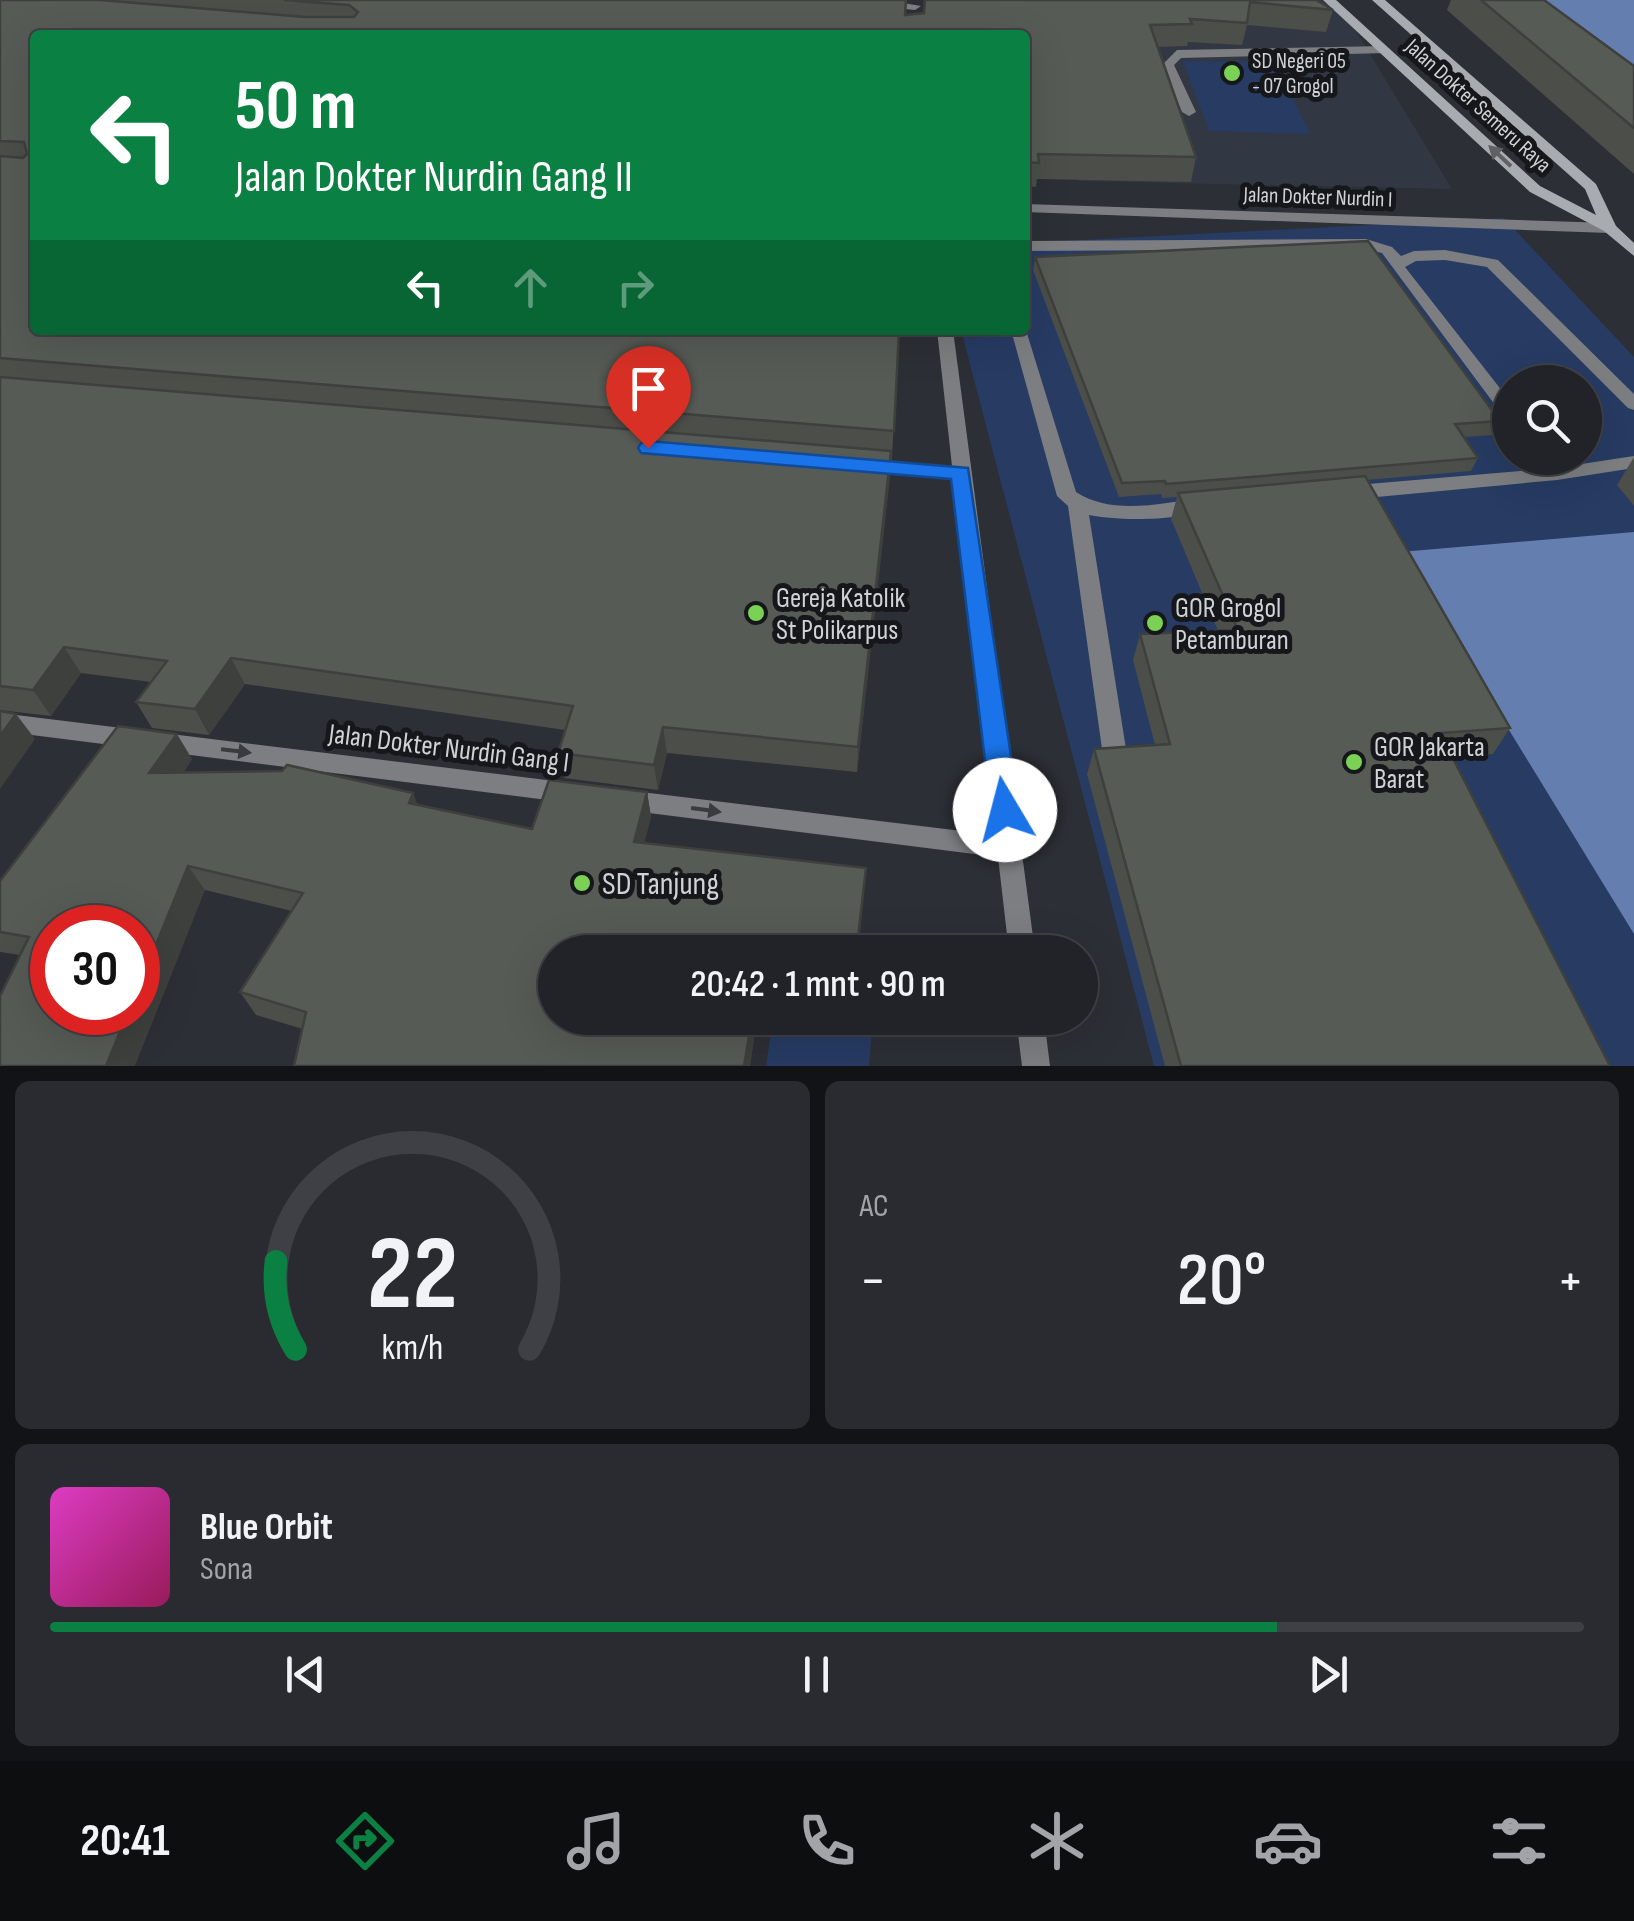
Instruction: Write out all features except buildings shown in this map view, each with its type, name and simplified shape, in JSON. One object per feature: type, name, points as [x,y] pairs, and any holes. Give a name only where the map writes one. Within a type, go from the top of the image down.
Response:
[{"type":"street","points":[[843,0],[916,3],[914,20]]},
{"type":"street","name":"Jalan Dokter Semeru Raya","points":[[1329,0],[1536,189],[1610,228],[1634,250]]},
{"type":"street","name":"Jalan Dokter Semeru Raya","points":[[1378,0],[1591,187],[1610,228]]},
{"type":"street","points":[[1189,112],[1168,65],[1177,54],[1385,50]]},
{"type":"street","name":"Jalan Dokter Nurdin I","points":[[1030,208],[1610,228]]},
{"type":"street","points":[[1030,246],[1366,244],[1388,250],[1492,390]]},
{"type":"street","points":[[1398,262],[1414,256],[1445,255],[1492,262],[1634,404]]},
{"type":"street","points":[[946,335],[1020,935]]},
{"type":"street","points":[[1020,335],[1067,496],[1078,505],[1096,510],[1150,510],[1228,503]]},
{"type":"street","points":[[1602,464],[1634,462]]},
{"type":"street","points":[[843,464],[961,473]]},
{"type":"street","points":[[1324,494],[1492,473]]},
{"type":"street","points":[[1078,505],[1114,749]]},
{"type":"street","name":"Jalan Dokter Nurdin Gang I","points":[[0,722],[1010,848]]},
{"type":"street","points":[[1032,1035],[1036,1066]]},
{"type":"shaded area","name":"SD Negeri 05 - 07 Grogol","points":[[1118,0],[1337,0],[1452,189],[1078,181],[1067,137]]},
{"type":"shaded area","points":[[1542,0],[1634,0],[1634,67]]},
{"type":"shaded area","points":[[1183,61],[1275,62],[1310,134],[1209,131]]},
{"type":"shaded area","name":"GOR Jakarta Barat","points":[[1504,218],[1634,357],[1634,1066],[1154,1066],[962,335],[1030,335],[1030,243]]},
{"type":"shaded area","points":[[1634,532],[1634,934],[1400,552]]},
{"type":"shaded area","points":[[771,1035],[872,1035],[869,1066],[766,1066]]},
{"type":"place","name":"SD Negeri 05 - 07 Grogol","points":[[1232,73]]},
{"type":"place","name":"Gereja Katolik St Polikarpus","points":[[756,613]]},
{"type":"place","name":"GOR Grogol Petamburan","points":[[1155,623]]},
{"type":"place","name":"GOR Jakarta Barat","points":[[1354,762]]},
{"type":"place","name":"SD Tanjung","points":[[582,883]]},
{"type":"route","points":[[648,448],[961,473],[1005,810]]}]
